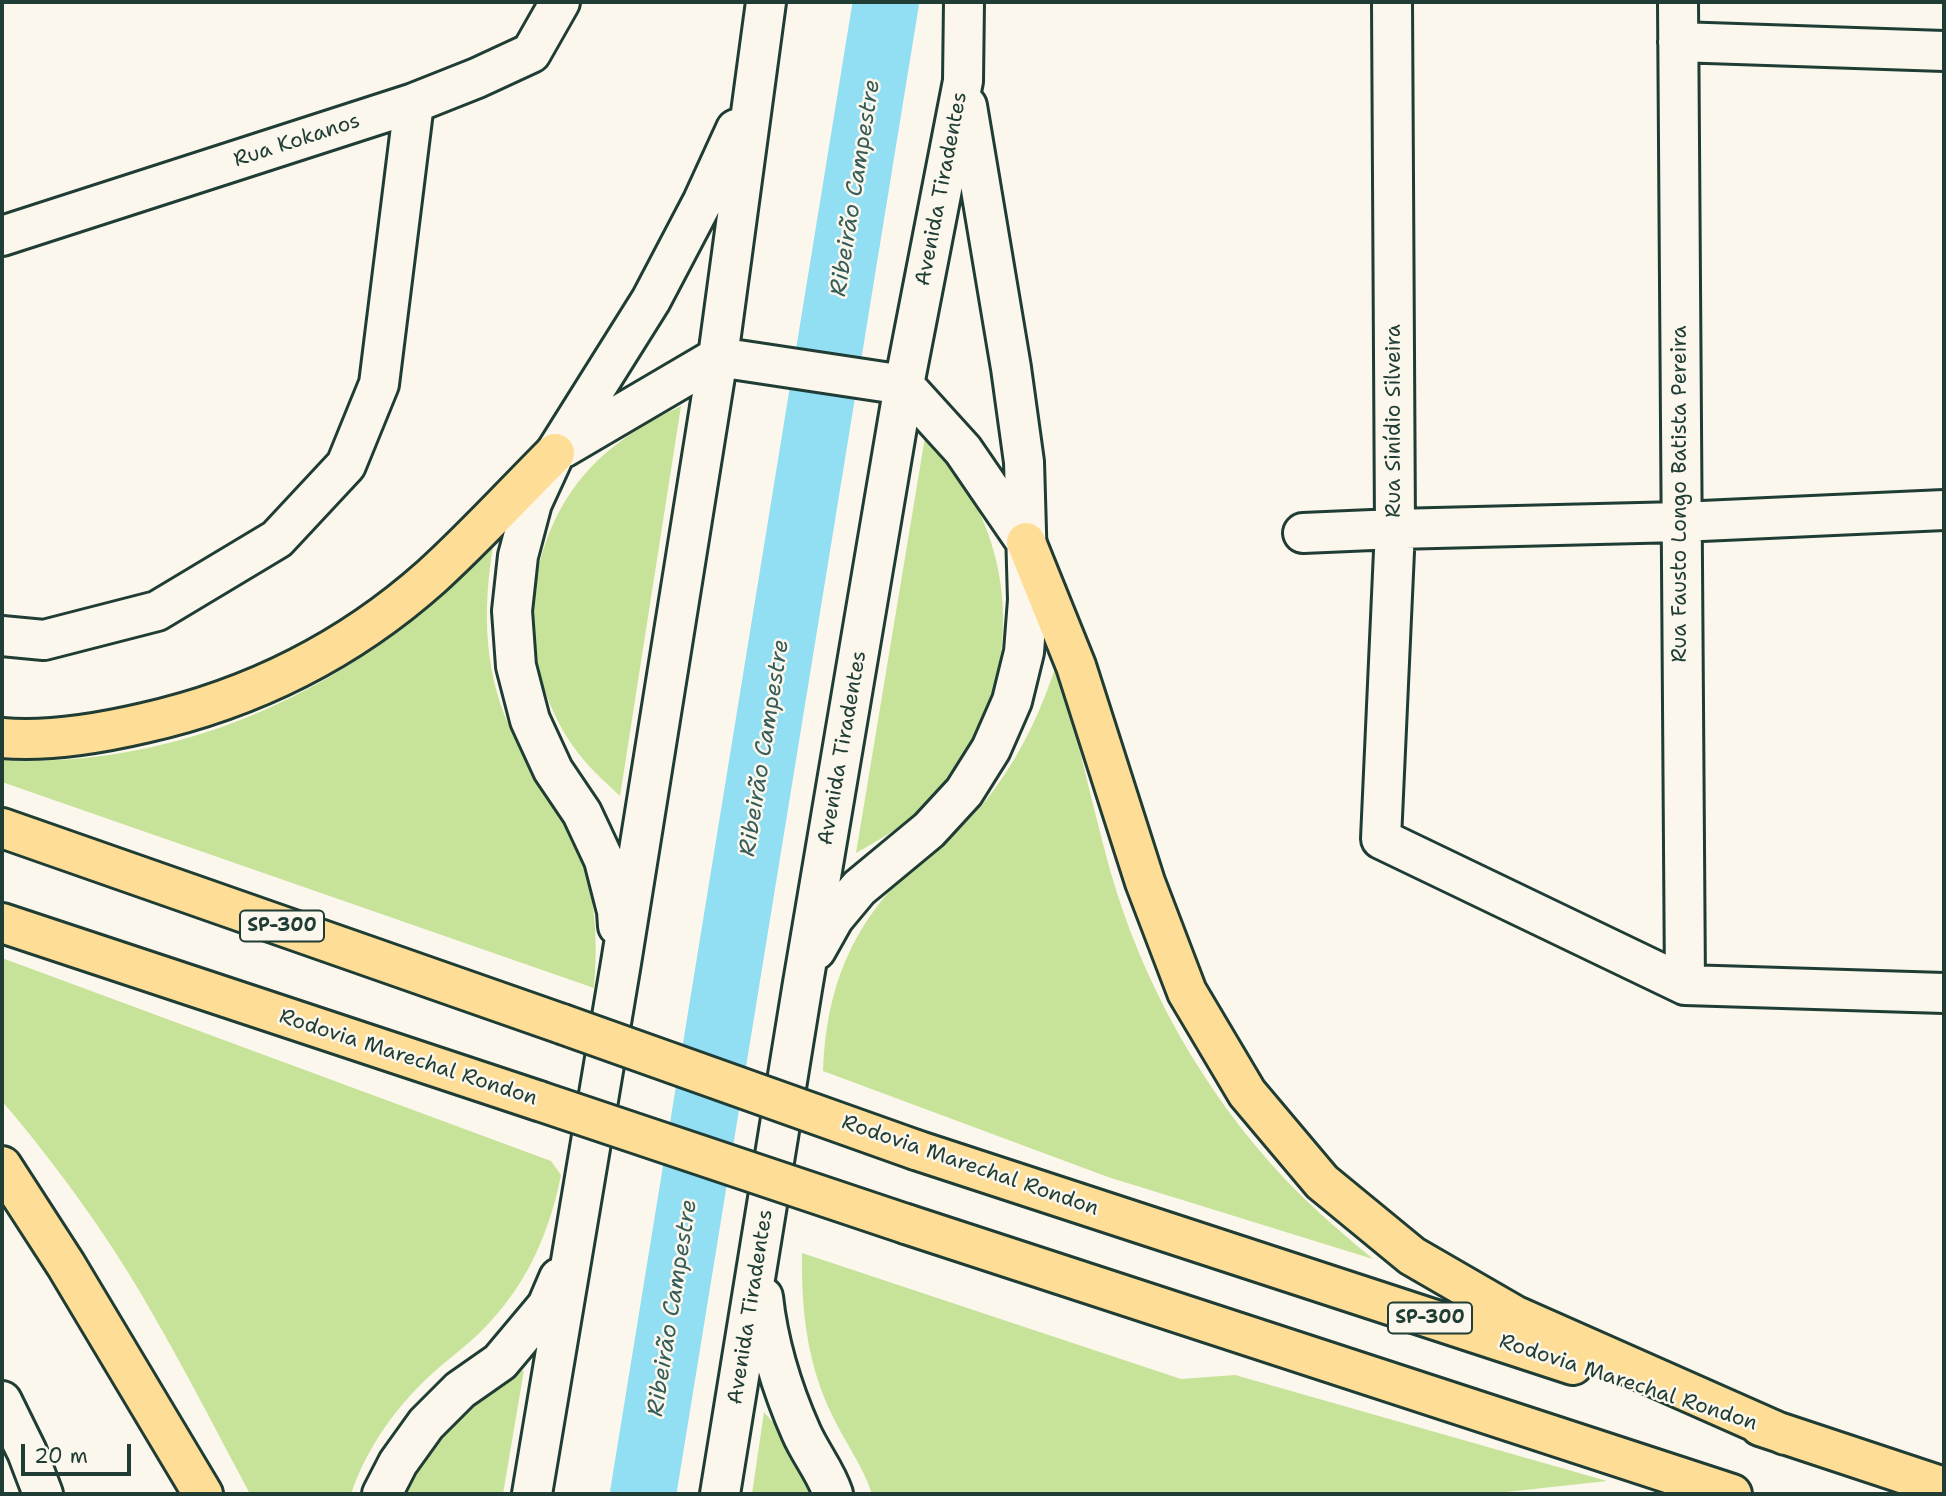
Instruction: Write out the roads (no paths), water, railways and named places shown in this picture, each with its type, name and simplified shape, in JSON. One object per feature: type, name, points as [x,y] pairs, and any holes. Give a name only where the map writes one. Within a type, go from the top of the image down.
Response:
[{"type":"highway","points":[[2,738],[104,732],[193,712],[279,679],[359,634],[431,577],[555,453]]},
{"type":"highway","points":[[1026,542],[1076,667],[1145,882],[1187,992],[1247,1093],[1322,1182],[1412,1256],[1514,1315],[1786,1435]]},
{"type":"highway","name":"Rodovia Marechal Rondon","points":[[2,828],[916,1150],[1944,1487]]},
{"type":"highway","name":"Rodovia Marechal Rondon","points":[[2,923],[906,1224],[1732,1494]]},
{"type":"highway","points":[[2,1166],[66,1265],[203,1494]]},
{"type":"main road","name":"Rua Kokanos","points":[[2,236],[414,103],[477,78],[531,53],[560,2]]},
{"type":"main road","points":[[532,1494],[724,358],[752,95],[766,2]]},
{"type":"main road","name":"Avenida Tiradentes","points":[[720,1494],[802,989],[892,383],[963,81],[964,2]]},
{"type":"main road","name":"Rua Sinídio Silveira","points":[[1392,2],[1395,529],[1381,839],[1685,985]]},
{"type":"main road","name":"Rua Fausto Longo Batista Pereira","points":[[1678,2],[1685,985]]},
{"type":"main road","points":[[1678,42],[1944,51]]},
{"type":"main road","points":[[802,989],[816,952],[834,918],[859,888],[929,830],[964,792],[991,749],[1012,701],[1024,652],[1028,600],[1024,462],[963,81]]},
{"type":"main road","points":[[621,963],[617,911],[604,860],[582,813],[553,770],[530,720],[516,666],[512,611],[518,556],[532,503],[555,453],[651,300],[703,201],[752,95]]},
{"type":"main road","points":[[2,636],[44,640],[157,611],[277,539],[346,465],[379,384],[414,103]]},
{"type":"main road","points":[[555,453],[724,358],[892,383],[963,450],[1026,542]]},
{"type":"main road","points":[[1303,533],[1680,522],[1944,510]]},
{"type":"main road","points":[[1685,985],[1944,993]]},
{"type":"main road","points":[[382,1494],[398,1463],[426,1424],[460,1390],[500,1362],[547,1306],[575,1237]]},
{"type":"main road","points":[[759,1260],[765,1320],[779,1378],[802,1433],[833,1494]]},
{"type":"main road","points":[[2,1401],[27,1452],[43,1494]]},
{"type":"waterway","name":"Ribeirão Campestre","points":[[643,1494],[886,2]]}]
